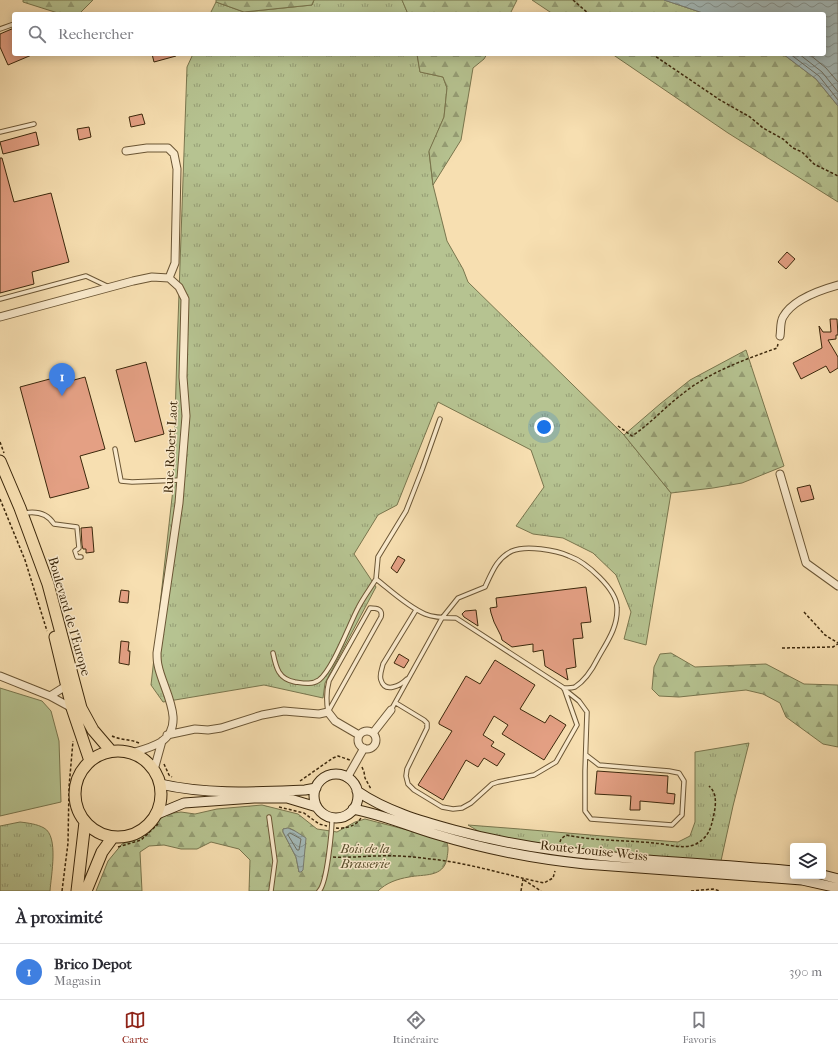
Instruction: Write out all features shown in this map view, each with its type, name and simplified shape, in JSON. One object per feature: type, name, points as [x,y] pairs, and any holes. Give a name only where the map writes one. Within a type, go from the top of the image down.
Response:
[{"type":"main road","name":"Boulevard de l'Europe","points":[[0,461],[48,584],[81,708],[93,730],[111,751]]},
{"type":"main road","name":"Boulevard de l'Europe","points":[[0,480],[26,543],[43,591],[72,708],[90,761]]},
{"type":"main road","points":[[157,819],[160,800],[160,784],[154,770],[142,758],[132,753],[111,751],[90,761],[81,772],[76,784],[75,798],[78,811],[85,822],[93,829],[102,834],[112,836],[125,836],[137,832],[184,803],[254,798],[287,798],[317,807]]},
{"type":"main road","points":[[337,774],[348,778],[352,781],[357,790],[357,800],[353,810],[346,815],[332,818],[324,814],[317,807],[314,798],[318,783],[327,776],[337,774]]},
{"type":"main road","points":[[160,784],[193,790],[222,792],[305,790],[316,788]]},
{"type":"main road","name":"Route Louise Weiss","points":[[357,790],[382,806],[436,825],[489,840],[514,845],[585,855],[790,871]]},
{"type":"main road","name":"Route Louise Weiss","points":[[353,810],[379,815],[435,834],[486,848],[558,861],[802,880],[838,888]]},
{"type":"main road","points":[[77,891],[85,822]]},
{"type":"main road","points":[[86,891],[102,852],[112,836]]},
{"type":"main road","points":[[826,876],[838,878]]},
{"type":"street","points":[[0,317],[152,277],[169,278],[174,263],[177,169],[174,154],[168,148],[126,150]]},
{"type":"street","name":"Rue Robert Laot","points":[[157,748],[173,727],[171,705],[158,665],[157,653],[180,503],[186,416],[183,377],[185,299],[179,287],[169,278]]},
{"type":"street","points":[[780,336],[782,319],[790,307],[806,297],[838,285]]},
{"type":"street","points":[[780,474],[806,563],[838,586]]},
{"type":"street","points":[[0,676],[50,696],[72,708]]},
{"type":"street","points":[[50,696],[66,686]]},
{"type":"street","points":[[373,733],[391,710]]},
{"type":"street","points":[[167,735],[195,729],[208,730],[221,728],[262,715],[284,711],[319,714],[328,712],[335,721],[359,735]]},
{"type":"street","points":[[364,731],[370,731],[373,733],[376,738],[375,744],[370,748],[361,747],[358,741],[359,735],[364,731]]},
{"type":"street","points":[[132,753],[157,748],[154,770]]},
{"type":"street","points":[[348,778],[364,748]]},
{"type":"lane","points":[[0,29],[12,25]]},
{"type":"lane","points":[[0,132],[34,124]]},
{"type":"lane","points":[[0,300],[86,276],[110,288]]},
{"type":"lane","points":[[273,653],[276,669],[293,682],[311,684],[319,680],[330,666],[359,606],[376,579],[378,557],[406,511],[440,419]]},
{"type":"lane","points":[[115,449],[121,481],[181,480]]},
{"type":"lane","points":[[21,513],[43,513],[50,518],[54,524],[77,527],[79,548],[75,552],[77,557],[81,557]]},
{"type":"lane","points":[[391,710],[442,618],[458,598],[486,587],[496,563],[512,551],[536,548],[570,556],[586,566],[603,581],[611,591],[617,606],[616,625],[591,672],[575,687],[564,688]]},
{"type":"lane","points":[[376,579],[416,610],[426,615],[442,618],[456,618],[564,688],[579,701],[587,712],[585,771],[585,811],[591,819],[672,825],[682,815],[684,781],[679,773],[599,766],[586,755]]},
{"type":"lane","points":[[370,608],[381,610],[381,617],[328,712],[326,691],[329,681],[370,608]]},
{"type":"lane","points":[[410,677],[395,687],[389,687],[383,684],[380,679],[383,664],[416,610]]},
{"type":"lane","points":[[396,703],[427,723],[427,728],[407,769],[406,776],[408,784],[414,790],[442,807],[453,809],[462,808],[471,803],[492,784],[534,775],[556,762],[577,726],[564,688]]},
{"type":"lane","points":[[269,817],[275,861],[271,891]]},
{"type":"lane","points":[[319,891],[321,890],[325,879],[332,818]]},
{"type":"path","points":[[573,0],[587,12]]},
{"type":"path","points":[[655,56],[720,100],[750,117],[764,128],[783,139],[793,148],[802,152],[814,164],[838,176]]},
{"type":"path","points":[[618,426],[632,436],[644,428],[682,394],[703,380],[731,365],[777,348],[780,336]]},
{"type":"path","points":[[0,499],[25,560],[48,634]]},
{"type":"path","points":[[782,648],[833,647],[838,644],[826,635],[804,612]]},
{"type":"path","points":[[62,891],[68,843],[69,788],[73,746],[72,735]]},
{"type":"path","points":[[135,741],[139,743],[150,742],[157,748],[164,755],[163,762],[165,769],[173,778]]},
{"type":"path","points":[[298,782],[303,779]]},
{"type":"path","points":[[559,844],[561,839],[566,835],[610,841],[682,846],[695,844],[707,837],[712,825],[715,810],[715,796],[714,791],[709,786]]},
{"type":"path","points":[[116,848],[141,840],[157,819]]},
{"type":"path","points":[[328,856],[344,858],[380,855],[432,859],[466,864],[544,883],[553,878],[555,871]]},
{"type":"path","points":[[521,891],[523,878]]},
{"type":"path","points":[[523,878],[541,891]]},
{"type":"path","points":[[691,891],[713,889],[720,891]]},
{"type":"green space","points":[[23,0],[93,0],[81,12],[55,12],[23,2]]},
{"type":"green space","points":[[216,0],[314,0],[312,5],[244,12],[216,2]]},
{"type":"green space","points":[[314,0],[402,0],[407,12],[244,12],[312,5]]},
{"type":"green space","points":[[402,0],[517,0],[511,12],[407,12]]},
{"type":"green space","points":[[532,0],[664,0],[700,12],[550,12]]},
{"type":"green space","points":[[216,2],[244,12],[211,12]]},
{"type":"green space","points":[[192,56],[417,56],[420,72],[443,77],[447,88],[444,117],[429,152],[433,185],[447,241],[463,269],[468,282],[624,435],[671,493],[646,645],[624,639],[631,612],[616,575],[593,553],[563,538],[533,534],[516,526],[544,487],[531,450],[438,402],[397,505],[378,515],[354,554],[376,587],[325,683],[323,698],[264,685],[163,702],[151,685],[173,489],[187,67]]},
{"type":"green space","points":[[417,56],[486,56],[473,68],[461,140],[433,185],[429,151],[444,117],[447,88],[443,77],[420,72]]},
{"type":"green space","points":[[615,56],[786,56],[816,79],[838,106],[838,202],[728,133]]},
{"type":"green space","points":[[746,350],[784,466],[742,483],[671,493],[624,435],[690,380]]},
{"type":"green space","points":[[671,653],[695,667],[766,664],[804,684],[838,685],[838,747],[823,744],[786,717],[780,703],[763,694],[746,690],[679,697],[659,696],[652,689],[654,667],[660,654]]},
{"type":"green space","points":[[0,688],[42,701],[51,711],[59,741],[61,802],[0,816]]},
{"type":"green space","points":[[749,743],[719,870],[575,859],[507,848],[468,825],[678,842],[690,836],[695,822],[695,752]]},
{"type":"green space","name":"Bois de la Brasserie","points":[[262,805],[298,814],[317,829],[337,832],[355,822],[365,819],[446,840],[448,847],[447,858],[442,869],[437,872],[396,880],[378,891],[249,891],[250,860],[239,849],[211,842],[197,849],[181,849],[164,845],[149,846],[140,852],[142,891],[96,891],[108,861],[122,844],[138,839],[166,814],[181,812],[195,814],[217,809]],"holes":[[[289,828],[295,831],[306,843],[299,872],[296,857],[283,832],[283,829]]]},
{"type":"green space","points":[[20,822],[44,828],[49,832],[53,847],[50,891],[0,891],[0,826]]},
{"type":"water","points":[[664,0],[838,0],[838,106],[816,79],[786,56],[826,56],[826,12],[700,12]]},
{"type":"water","points":[[288,828],[306,838],[303,870],[301,872],[299,872],[296,857],[283,832],[283,829]]},
{"type":"building","points":[[12,29],[12,56],[29,56],[8,65],[0,47],[0,34]]},
{"type":"building","points":[[152,56],[176,56],[154,62]]},
{"type":"building","points":[[142,114],[145,124],[131,127],[129,117]]},
{"type":"building","points":[[89,127],[91,137],[79,140],[77,129]]},
{"type":"building","points":[[36,132],[39,145],[3,154],[0,142]]},
{"type":"building","points":[[0,158],[2,158],[14,202],[51,193],[69,262],[32,272],[34,284],[0,293]]},
{"type":"building","points":[[787,252],[795,259],[786,269],[778,262]]},
{"type":"building","points":[[830,319],[837,319],[838,335],[836,335],[836,339],[828,340],[838,357],[838,368],[830,373],[826,366],[801,379],[793,363],[822,348],[819,326],[823,332],[831,332]]},
{"type":"building","points":[[146,362],[164,434],[135,442],[116,370]]},
{"type":"building","points":[[61,376],[63,383],[85,377],[105,449],[80,456],[89,488],[50,498],[20,387]]},
{"type":"building","points":[[810,485],[814,499],[801,502],[797,488]]},
{"type":"building","points":[[92,527],[94,552],[86,553],[86,549],[83,549],[82,545],[81,528]]},
{"type":"building","points":[[398,556],[405,560],[397,573],[391,568]]},
{"type":"building","points":[[586,587],[591,622],[581,623],[583,638],[573,639],[576,667],[566,669],[568,680],[545,666],[543,650],[533,652],[533,644],[512,647],[502,640],[490,608],[497,607],[496,598]]},
{"type":"building","points":[[121,590],[129,591],[128,603],[119,602]]},
{"type":"building","points":[[476,610],[478,626],[462,614],[465,611]]},
{"type":"building","points":[[121,641],[129,642],[129,665],[119,663]]},
{"type":"building","points":[[399,654],[409,660],[404,668],[394,663]]},
{"type":"building","points":[[495,660],[535,685],[520,709],[545,723],[550,715],[566,725],[544,760],[502,734],[508,725],[494,716],[483,735],[494,742],[491,746],[505,754],[497,766],[484,758],[478,767],[466,760],[443,800],[418,785],[452,731],[439,724],[439,722],[466,676],[480,684]]},
{"type":"building","points":[[597,771],[668,776],[667,793],[675,794],[674,804],[640,801],[640,810],[630,810],[631,796],[595,794]]},
{"type":"place","name":"Brico Depot","points":[[62,396]]}]
